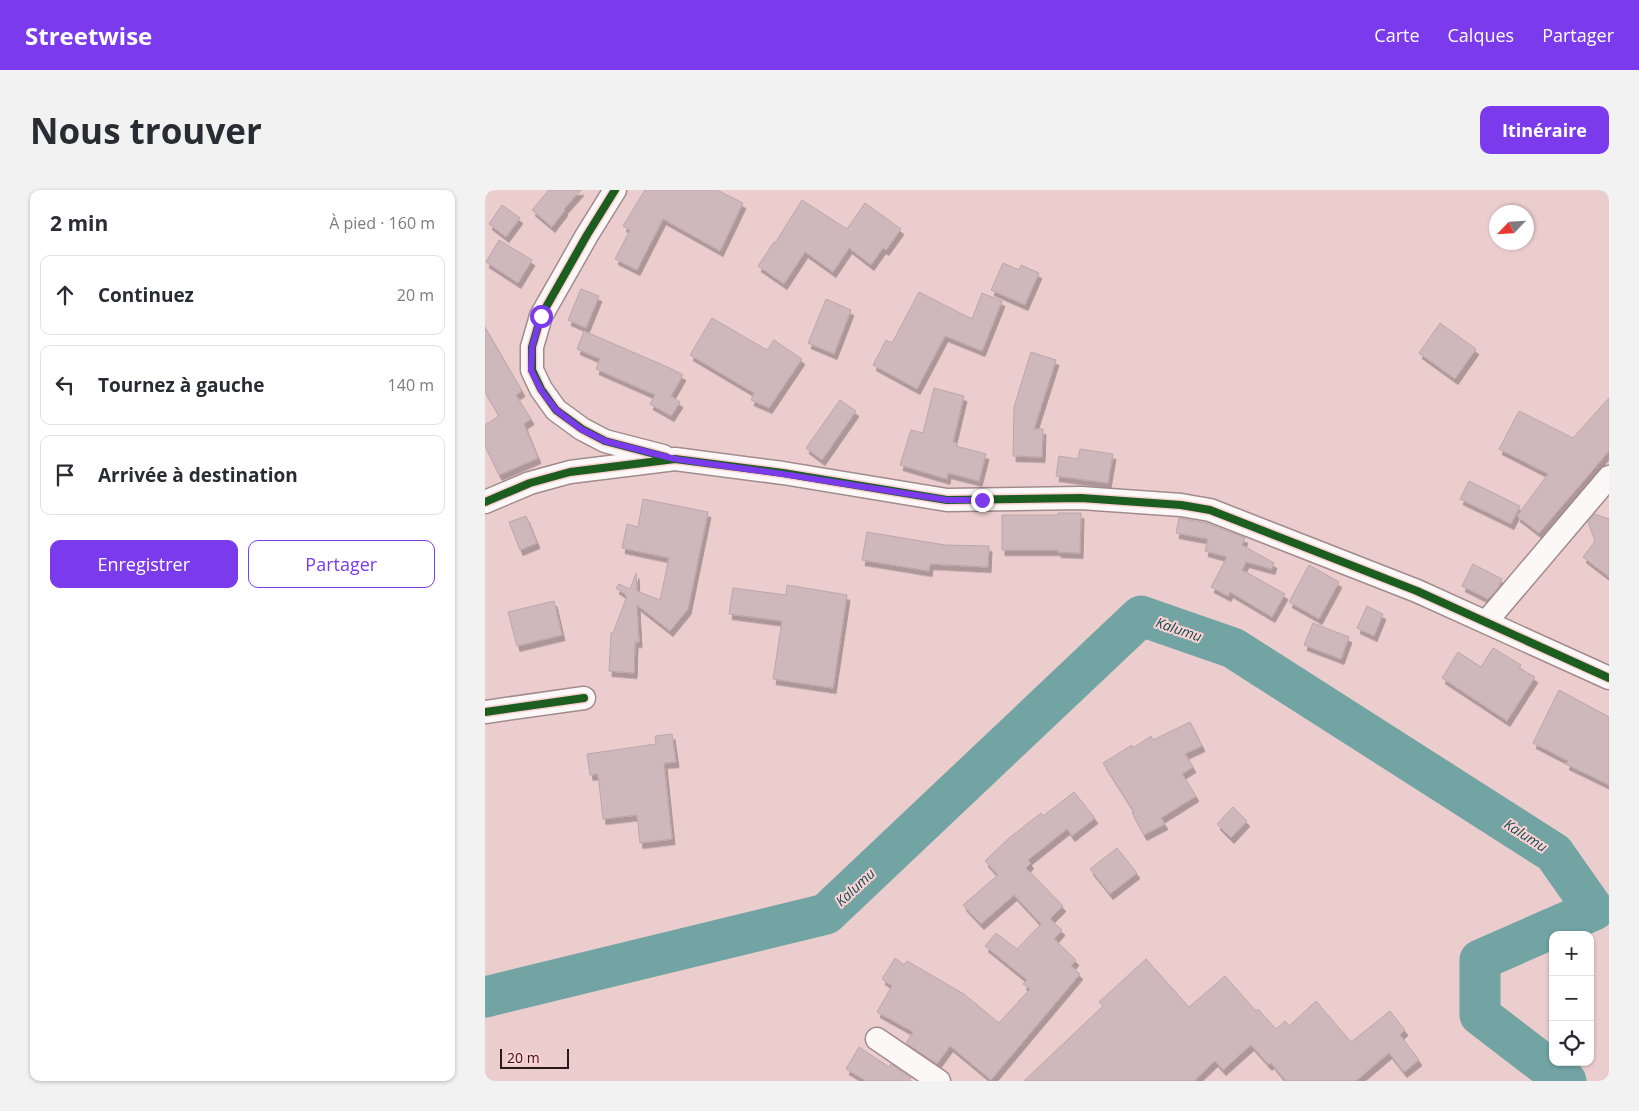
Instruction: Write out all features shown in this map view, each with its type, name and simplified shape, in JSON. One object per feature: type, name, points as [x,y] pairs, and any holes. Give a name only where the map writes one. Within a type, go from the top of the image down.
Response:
[{"type":"street","points":[[615,190],[541,316],[532,347],[531,370],[541,390],[556,410],[581,429],[605,441],[675,459],[947,500],[1081,498],[1181,504],[1211,510],[1417,591],[1609,678]]},
{"type":"street","points":[[485,502],[530,484],[570,472],[675,459]]},
{"type":"street","points":[[1486,622],[1609,477]]},
{"type":"street","points":[[485,712],[583,698]]},
{"type":"street","points":[[877,1039],[939,1081]]},
{"type":"building","points":[[549,190],[581,190],[564,209],[552,227],[532,210]]},
{"type":"building","points":[[645,190],[717,190],[743,203],[720,251],[663,219],[637,270],[615,259],[630,230],[623,226]]},
{"type":"building","points":[[802,200],[847,229],[865,203],[901,229],[886,250],[883,248],[871,265],[849,248],[833,272],[805,252],[784,284],[758,266]]},
{"type":"building","points":[[502,205],[520,218],[506,237],[489,224]]},
{"type":"building","points":[[499,240],[532,260],[518,283],[486,262]]},
{"type":"building","points":[[1003,263],[1019,270],[1021,265],[1039,273],[1025,305],[991,290]]},
{"type":"building","points":[[581,289],[599,296],[586,328],[568,320]]},
{"type":"building","points":[[919,292],[972,319],[982,293],[1002,301],[982,351],[945,336],[917,389],[873,365],[886,340],[892,343]]},
{"type":"building","points":[[826,299],[851,310],[834,354],[808,343]]},
{"type":"building","points":[[712,318],[767,350],[774,340],[802,359],[769,408],[751,400],[754,393],[690,355]]},
{"type":"building","points":[[1440,323],[1476,349],[1455,379],[1419,353]]},
{"type":"building","points":[[485,327],[522,391],[516,395],[531,419],[524,424],[538,458],[499,475],[485,446],[485,425],[499,416],[485,392]]},
{"type":"building","points":[[584,331],[683,375],[671,396],[680,402],[671,416],[650,404],[655,395],[596,369],[600,359],[577,349]]},
{"type":"building","points":[[1031,352],[1056,360],[1034,429],[1043,429],[1042,457],[1013,456],[1014,407]]},
{"type":"building","points":[[934,388],[964,396],[953,442],[957,443],[956,446],[986,454],[979,481],[948,473],[947,479],[900,465],[911,430],[923,433]]},
{"type":"building","points":[[1609,398],[1609,451],[1539,533],[1517,516],[1548,474],[1499,449],[1519,411],[1573,438]]},
{"type":"building","points":[[840,400],[856,411],[822,460],[806,448]]},
{"type":"building","points":[[1080,449],[1113,454],[1108,483],[1056,476],[1059,456],[1078,459]]},
{"type":"building","points":[[1469,481],[1520,506],[1511,524],[1460,499]]},
{"type":"building","points":[[643,499],[708,512],[688,609],[670,631],[637,605],[639,642],[635,642],[634,673],[609,671],[611,633],[613,633],[627,596],[616,588],[619,584],[630,589],[636,573],[637,591],[660,600],[669,558],[622,548],[627,524],[638,527]]},
{"type":"building","points":[[1058,513],[1081,513],[1080,553],[1058,552],[1058,550],[1002,550],[1002,515],[1058,515]]},
{"type":"building","points":[[1595,514],[1609,519],[1609,577],[1583,557],[1595,541],[1588,522]]},
{"type":"building","points":[[526,516],[537,543],[520,550],[509,522]]},
{"type":"building","points":[[1179,518],[1206,523],[1245,538],[1242,545],[1274,563],[1272,569],[1246,562],[1242,570],[1285,594],[1272,617],[1230,592],[1228,596],[1211,587],[1227,557],[1205,551],[1208,539],[1176,533]]},
{"type":"building","points":[[867,532],[945,545],[989,546],[988,567],[930,564],[929,571],[862,560]]},
{"type":"building","points":[[1473,564],[1502,579],[1498,588],[1488,599],[1462,586]]},
{"type":"building","points":[[1309,565],[1339,582],[1319,619],[1289,602]]},
{"type":"building","points":[[787,585],[847,595],[833,688],[773,679],[782,621],[729,614],[733,588],[786,595]]},
{"type":"building","points":[[554,601],[562,635],[517,646],[508,612]]},
{"type":"building","points":[[1367,606],[1383,614],[1374,636],[1357,628]]},
{"type":"building","points":[[1313,623],[1349,637],[1341,659],[1304,645]]},
{"type":"building","points":[[1493,648],[1521,665],[1519,668],[1535,677],[1507,721],[1442,678],[1458,652],[1481,667]]},
{"type":"building","points":[[1559,690],[1609,717],[1609,785],[1566,764],[1568,761],[1533,743]]},
{"type":"building","points":[[1190,722],[1202,746],[1185,754],[1193,767],[1182,774],[1196,796],[1161,818],[1165,824],[1144,835],[1132,813],[1134,812],[1103,763],[1132,745],[1133,748],[1151,736],[1153,740]]},
{"type":"building","points":[[672,734],[676,762],[664,763],[672,839],[640,843],[637,815],[603,819],[598,774],[590,775],[587,754],[656,744],[655,736]]},
{"type":"building","points":[[1074,792],[1095,818],[1072,836],[1067,829],[1028,860],[1031,863],[1026,868],[1063,906],[1050,919],[1062,930],[1054,939],[1076,960],[1071,966],[1080,974],[991,1080],[950,1046],[937,1064],[906,1043],[913,1032],[877,1012],[892,986],[882,979],[895,958],[904,965],[907,961],[964,994],[999,1023],[1030,989],[1023,984],[1027,980],[985,946],[996,933],[1017,949],[1041,924],[1014,895],[981,924],[963,905],[998,875],[985,861],[1008,839],[1041,813],[1043,816]]},
{"type":"building","points":[[1233,807],[1247,821],[1231,838],[1217,824]]},
{"type":"building","points":[[1117,848],[1137,873],[1110,894],[1090,869]]},
{"type":"building","points":[[1146,959],[1189,1007],[1225,976],[1256,1011],[1258,1009],[1276,1029],[1285,1021],[1289,1026],[1316,1001],[1351,1042],[1390,1011],[1405,1030],[1400,1035],[1419,1060],[1404,1072],[1389,1053],[1356,1081],[1286,1081],[1271,1063],[1269,1065],[1251,1045],[1223,1070],[1215,1061],[1194,1081],[1024,1081],[1103,1006],[1099,1002]]},
{"type":"building","points":[[859,1047],[889,1067],[891,1064],[911,1078],[909,1080],[911,1081],[866,1081],[846,1069]]},
{"type":"waterway","name":"Kalumu","points":[[485,997],[826,914],[1141,616],[1233,648],[1554,853],[1594,910],[1480,960],[1480,1015],[1566,1081]]},
{"type":"cycle path","points":[[615,190],[541,316],[532,347],[532,370],[541,389],[556,410],[582,429],[605,441],[666,457]]},
{"type":"cycle path","points":[[485,502],[530,483],[570,472],[675,459],[783,473],[947,500],[1081,498],[1181,505],[1210,510],[1417,591],[1609,678]]},
{"type":"cycle path","points":[[485,712],[584,698]]},
{"type":"route","points":[[541,316],[532,347],[531,370],[541,390],[556,410],[581,429],[605,441],[675,459],[947,500],[982,500]]}]
